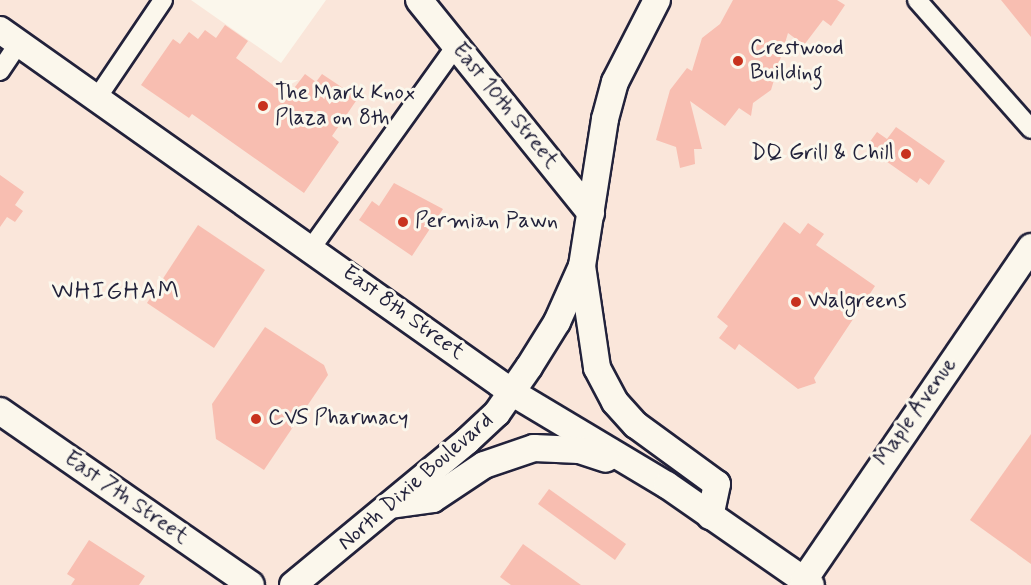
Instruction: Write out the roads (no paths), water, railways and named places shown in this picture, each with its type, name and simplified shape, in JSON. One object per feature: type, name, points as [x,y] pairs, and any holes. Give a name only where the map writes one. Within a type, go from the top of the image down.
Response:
[{"type":"main road","name":"East 10th Street","points":[[419,0],[591,213]]},
{"type":"main road","name":"North Dixie Boulevard","points":[[295,584],[466,441],[513,393],[557,322],[582,266],[605,119],[615,82],[657,0]]},
{"type":"main road","name":"East 8th Street","points":[[9,37],[312,247],[513,393],[636,468],[808,583]]},
{"type":"main road","name":"Maple Avenue","points":[[808,583],[1031,247]]},
{"type":"main road","points":[[582,266],[597,368],[615,402],[636,425],[717,484],[710,516]]},
{"type":"main road","name":"East 7th Street","points":[[0,411],[251,585]]},
{"type":"main road","points":[[391,505],[433,499],[484,465],[534,448],[579,450],[636,468]]},
{"type":"street","points":[[97,98],[163,0]]},
{"type":"street","points":[[917,0],[1031,129]]},
{"type":"street","points":[[0,71],[9,37]]},
{"type":"street","points":[[312,247],[456,46]]},
{"type":"place","name":"Crestwood Building","points":[[738,61]]},
{"type":"place","name":"The Mark Knox Plaza on 8th","points":[[263,106]]},
{"type":"place","name":"DQ Grill & Chill","points":[[906,154]]},
{"type":"place","name":"Permian Pawn","points":[[403,222]]},
{"type":"place","name":"Walgreens","points":[[796,302]]},
{"type":"place","name":"CVS Pharmacy","points":[[256,419]]},
{"type":"district","name":"WHIGHAM","points":[[116,292]]}]
